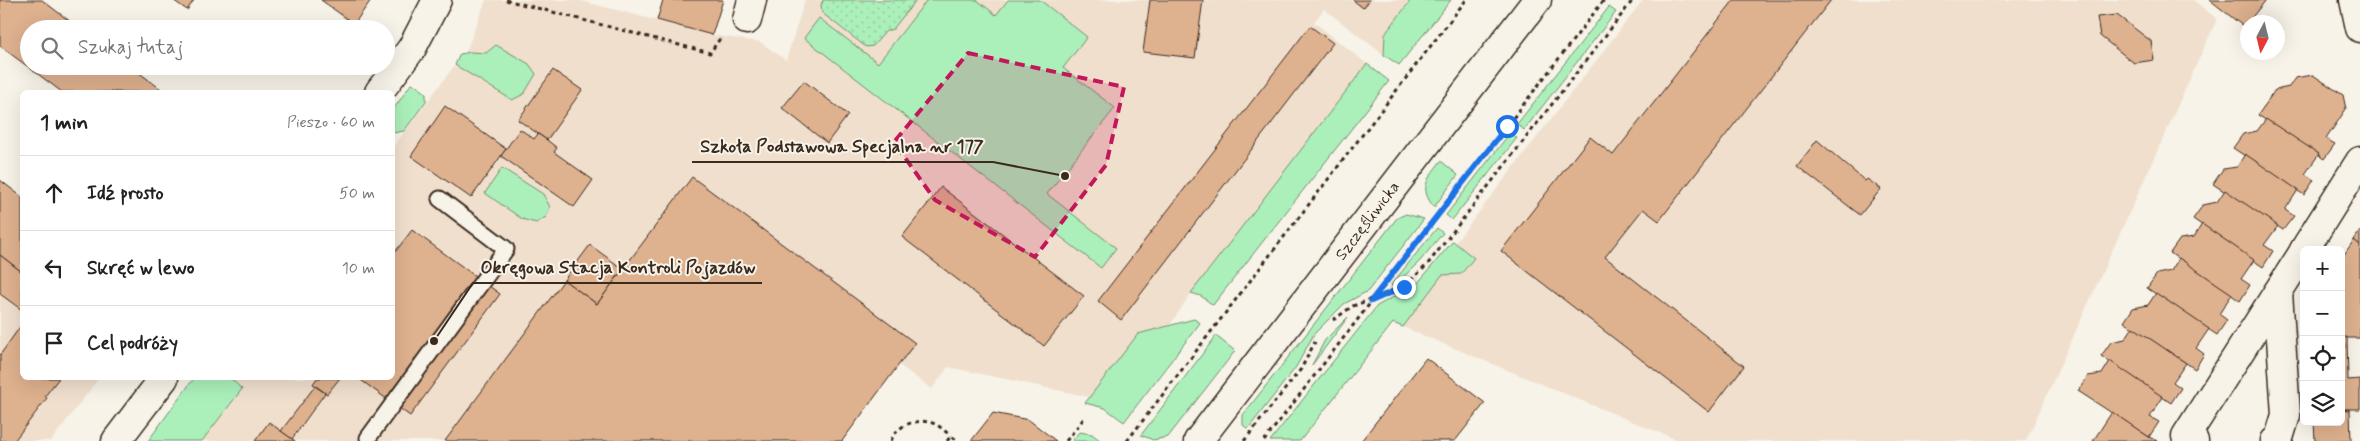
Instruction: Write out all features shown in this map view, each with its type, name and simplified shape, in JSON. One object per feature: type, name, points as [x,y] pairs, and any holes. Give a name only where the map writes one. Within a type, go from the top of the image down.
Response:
[{"type":"street","points":[[395,71],[412,48],[437,0]]},
{"type":"street","name":"Szczęśliwicka","points":[[1198,441],[1537,0]]},
{"type":"street","points":[[2354,0],[2360,28]]},
{"type":"street","points":[[380,90],[392,75]]},
{"type":"street","points":[[2307,246],[2360,161]]},
{"type":"street","points":[[2187,439],[2300,256]]},
{"type":"street","points":[[2275,441],[2279,438],[2286,415],[2278,292]]},
{"type":"street","points":[[116,441],[162,380]]},
{"type":"lane","points":[[368,438],[506,249],[440,199]]},
{"type":"path","points":[[506,0],[710,53],[721,37]]},
{"type":"path","points":[[1127,441],[1466,0]]},
{"type":"path","points":[[1264,441],[1604,0]]},
{"type":"path","points":[[1331,322],[1341,312],[1353,306],[1371,301],[1404,287],[1427,265],[1633,0]]},
{"type":"path","points":[[1244,441],[1301,369],[1317,339]]},
{"type":"path","points":[[1066,441],[1084,417]]},
{"type":"path","points":[[891,441],[900,428],[912,422],[924,421],[935,424],[958,441]]},
{"type":"path","points":[[947,441],[951,436]]},
{"type":"highlighted area","points":[[968,53],[1124,87],[1106,165],[1035,257],[935,200],[894,142]]},
{"type":"shaded area","points":[[486,0],[578,0],[712,35],[760,42],[786,60],[805,0],[1411,0],[1385,34],[1384,55],[1324,9],[1314,22],[1367,64],[1191,293],[1170,325],[1138,334],[1090,397],[948,367],[932,389],[899,365],[842,441],[202,441],[242,389],[232,380],[395,380],[395,144],[455,65],[460,54],[466,52]]},
{"type":"shaded area","points":[[1643,0],[2193,0],[2217,19],[2026,441],[1680,441],[1393,323]]},
{"type":"shaded area","points":[[0,255],[20,270],[20,380],[97,380],[51,441],[0,441]]},
{"type":"green space","points":[[823,0],[916,0],[893,29],[886,31],[873,46],[866,47],[822,13],[821,5]]},
{"type":"green space","points":[[927,0],[977,0],[996,15],[1008,0],[1040,0],[1087,37],[1063,68],[1115,108],[1047,194],[1116,248],[1101,268],[804,38],[819,18],[878,63]]},
{"type":"green space","points":[[1411,0],[1451,0],[1399,65],[1384,55],[1385,34]]},
{"type":"green space","points":[[1609,7],[1616,12],[1524,130],[1517,124]]},
{"type":"green space","points":[[496,45],[529,64],[536,74],[524,94],[512,100],[455,65],[460,54],[471,52],[486,53]]},
{"type":"green space","points":[[1367,64],[1389,81],[1213,305],[1201,296],[1191,293]]},
{"type":"green space","points":[[411,84],[426,93],[426,101],[404,131],[395,133],[395,107]]},
{"type":"green space","points":[[1510,133],[1517,138],[1452,220],[1446,215]]},
{"type":"green space","points":[[1441,161],[1458,175],[1434,207],[1429,200],[1426,189],[1429,178]]},
{"type":"green space","points":[[502,168],[543,194],[550,207],[546,217],[536,223],[522,219],[485,193]]},
{"type":"green space","points":[[1406,214],[1424,219],[1368,291],[1344,304],[1314,334],[1296,367],[1248,429],[1243,425],[1243,415],[1397,218]]},
{"type":"green space","points":[[1437,228],[1443,233],[1420,261],[1393,287],[1391,285]]},
{"type":"green space","points":[[1453,241],[1474,258],[1461,274],[1442,275],[1403,327],[1393,323],[1300,441],[1270,441],[1377,306],[1417,284]]},
{"type":"green space","points":[[1348,317],[1312,365],[1325,340]]},
{"type":"green space","points":[[1194,319],[1200,323],[1124,422],[1105,408],[1085,403],[1138,334]]},
{"type":"green space","points":[[1216,336],[1235,351],[1168,437],[1153,440],[1141,435]]},
{"type":"green space","points":[[193,380],[232,380],[242,389],[202,441],[148,441]]},
{"type":"green space","points":[[1079,432],[1092,434],[1101,441],[1072,441]]},
{"type":"building","points":[[0,0],[42,0],[68,20],[20,20],[20,61],[0,46]]},
{"type":"building","points":[[173,0],[194,0],[187,10]]},
{"type":"building","points":[[321,0],[371,0],[357,20],[348,20]]},
{"type":"building","points":[[663,0],[723,0],[712,35],[657,20]]},
{"type":"building","points":[[1150,0],[1203,0],[1195,58],[1143,52]]},
{"type":"building","points":[[1353,0],[1370,0],[1363,8]]},
{"type":"building","points":[[1734,0],[1831,0],[1659,221],[1643,209],[1605,257],[1744,366],[1709,412],[1501,251],[1590,137],[1613,155]]},
{"type":"building","points":[[2210,0],[2266,0],[2254,15],[2240,15],[2240,24]]},
{"type":"building","points":[[2117,15],[2151,41],[2154,60],[2134,63],[2100,36],[2097,17]]},
{"type":"building","points":[[1310,26],[1333,43],[1121,320],[1098,301]]},
{"type":"building","points":[[553,70],[582,90],[547,140],[518,120]]},
{"type":"building","points":[[39,75],[142,75],[162,90],[59,90]]},
{"type":"building","points":[[2313,75],[2343,95],[2346,109],[2326,139],[2335,144],[2324,159],[2258,115],[2275,90],[2289,87],[2295,78]]},
{"type":"building","points":[[804,81],[848,115],[827,143],[782,108]]},
{"type":"building","points":[[445,106],[506,149],[471,198],[411,156]]},
{"type":"building","points":[[2266,119],[2319,154],[2305,174],[2314,180],[2304,195],[2233,148],[2243,134],[2257,131]]},
{"type":"building","points":[[520,129],[534,139],[538,134],[547,140],[557,148],[554,152],[593,180],[574,207],[501,156]]},
{"type":"building","points":[[1817,140],[1865,181],[1867,179],[1881,189],[1860,215],[1797,166]]},
{"type":"building","points":[[2245,154],[2298,190],[2285,210],[2294,216],[2283,230],[2213,184],[2223,169],[2237,167]]},
{"type":"building","points":[[692,177],[915,343],[842,441],[445,441],[564,280],[597,304]]},
{"type":"building","points":[[0,180],[20,195],[20,270],[0,255]]},
{"type":"building","points":[[941,187],[1084,296],[1044,346],[902,237]]},
{"type":"building","points":[[2225,190],[2278,226],[2264,245],[2273,251],[2263,267],[2193,219],[2203,205],[2217,202]]},
{"type":"building","points":[[2202,224],[2254,260],[2241,279],[2250,285],[2240,301],[2170,253],[2180,239],[2194,237]]},
{"type":"building","points":[[412,230],[500,294],[410,416],[361,380],[395,380],[395,252]]},
{"type":"building","points":[[2360,231],[2360,245],[2354,240]]},
{"type":"building","points":[[2354,240],[2360,245],[2360,338],[2345,338],[2345,253]]},
{"type":"building","points":[[590,245],[623,269],[597,304],[564,280]]},
{"type":"building","points":[[0,255],[20,270],[20,309],[0,294]]},
{"type":"building","points":[[2179,258],[2232,294],[2219,314],[2227,320],[2217,335],[2147,288],[2157,274],[2171,271]]},
{"type":"building","points":[[2156,293],[2209,329],[2196,348],[2204,354],[2195,369],[2124,322],[2133,308],[2148,305]]},
{"type":"building","points":[[20,327],[20,380],[57,380],[45,396],[47,398],[14,441],[0,441],[0,355]]},
{"type":"building","points":[[2133,327],[2186,363],[2173,382],[2181,388],[2171,403],[2101,356],[2111,342],[2125,339]]},
{"type":"building","points":[[2345,337],[2347,337],[2348,380],[2360,379],[2360,409],[2345,409]]},
{"type":"building","points":[[1426,358],[1485,403],[1455,441],[1361,441]]},
{"type":"building","points":[[2110,361],[2163,397],[2150,417],[2159,422],[2149,437],[2078,391],[2088,376],[2102,374]]},
{"type":"building","points":[[316,380],[338,380],[327,394],[313,384]]},
{"type":"building","points":[[315,386],[325,393],[292,439],[281,431]]},
{"type":"building","points":[[2345,409],[2350,410],[2351,441],[2315,441],[2314,426],[2345,426]]},
{"type":"building","points":[[2112,412],[2149,437],[2157,441],[2093,441]]},
{"type":"building","points":[[993,413],[1029,420],[1056,441],[971,441]]},
{"type":"building","points":[[269,422],[281,431],[295,441],[255,441]]},
{"type":"place","name":"Szkoła Podstawowa Specjalna nr 177","points":[[1065,176]]},
{"type":"place","name":"Okręgowa Stacja Kontroli Pojazdów","points":[[434,341]]},
{"type":"route","points":[[1404,287],[1371,301],[1507,126]]}]
